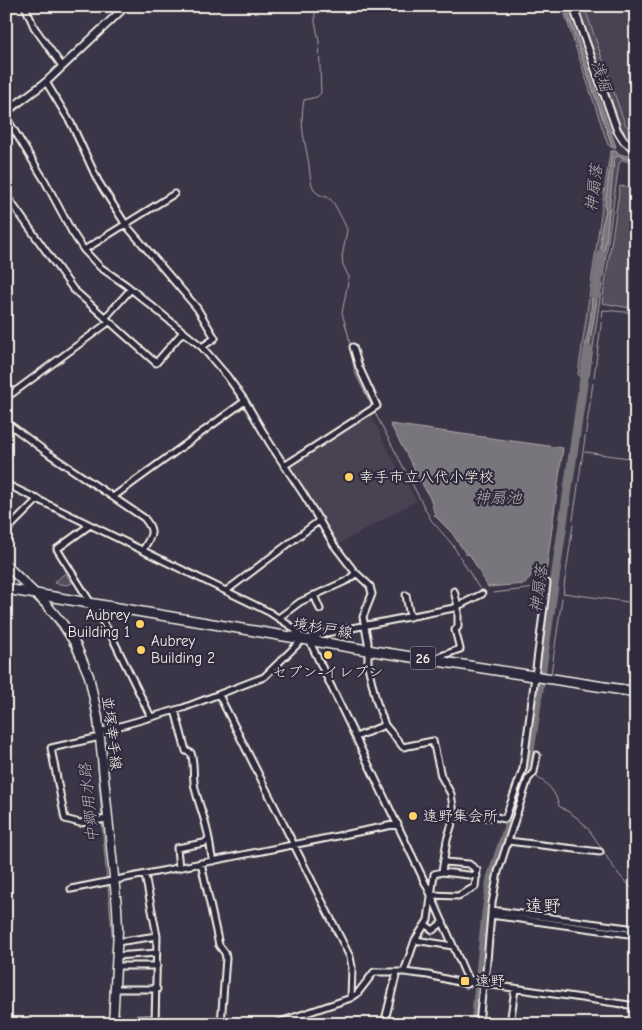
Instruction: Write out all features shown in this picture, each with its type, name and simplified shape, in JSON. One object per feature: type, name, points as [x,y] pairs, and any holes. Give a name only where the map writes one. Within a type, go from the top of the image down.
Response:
[{"type":"main road","name":"並塚幸手線","points":[[6,565],[63,624],[81,656],[96,701],[117,907],[113,1022]]},
{"type":"main road","points":[[8,590],[16,584],[18,576]]},
{"type":"main road","name":"境杉戸線","points":[[8,590],[367,650],[636,692]]},
{"type":"street","points":[[25,6],[34,27],[62,66]]},
{"type":"street","points":[[6,112],[46,82],[126,6]]},
{"type":"street","points":[[573,6],[617,130],[624,141],[636,150]]},
{"type":"street","points":[[46,82],[72,125],[98,182],[126,225],[197,308],[215,338],[202,347]]},
{"type":"street","points":[[6,117],[84,250],[100,267],[202,347],[244,401],[334,545],[356,573],[366,581],[372,592],[363,614],[368,642],[368,666],[376,700],[385,725],[403,747],[433,741],[441,776],[451,794],[454,818],[447,840],[442,872]]},
{"type":"street","points":[[84,250],[174,194]]},
{"type":"street","points":[[6,196],[73,289],[156,363],[182,333]]},
{"type":"street","points":[[6,398],[107,320],[131,290]]},
{"type":"street","points":[[284,466],[377,406],[358,367],[353,347]]},
{"type":"street","points":[[113,496],[244,401]]},
{"type":"street","points":[[6,422],[49,454],[144,518],[151,526],[152,532],[143,550]]},
{"type":"street","points":[[6,484],[280,617],[306,639],[356,737],[432,895],[465,973],[472,982]]},
{"type":"street","points":[[6,531],[38,500]]},
{"type":"street","points":[[226,591],[320,520]]},
{"type":"street","points":[[90,524],[58,549],[111,635],[151,717]]},
{"type":"street","points":[[280,617],[300,602],[348,580],[356,573]]},
{"type":"street","points":[[454,818],[496,817],[505,819],[521,776],[539,677],[547,582]]},
{"type":"street","points":[[432,660],[460,649],[455,630],[458,627],[458,606],[454,591]]},
{"type":"street","points":[[108,820],[80,823],[66,819],[51,748],[175,710],[264,677],[306,639],[458,606],[482,594]]},
{"type":"street","points":[[314,595],[320,609]]},
{"type":"street","points":[[406,595],[410,617]]},
{"type":"street","points":[[457,616],[463,615]]},
{"type":"street","points":[[219,695],[350,957],[352,967],[351,998]]},
{"type":"street","points":[[175,710],[186,750],[192,753],[194,787],[209,839],[213,861]]},
{"type":"street","points":[[356,737],[385,725]]},
{"type":"street","points":[[479,1024],[491,913],[498,872],[528,779],[534,772],[537,756]]},
{"type":"street","points":[[521,776],[528,779]]},
{"type":"street","points":[[71,889],[398,824]]},
{"type":"street","points":[[179,868],[177,848],[204,843],[209,839]]},
{"type":"street","points":[[508,841],[600,852]]},
{"type":"street","points":[[432,895],[461,895],[475,888],[478,876],[477,870],[469,864],[444,862]]},
{"type":"street","points":[[201,863],[219,945],[226,955],[221,1024]]},
{"type":"street","points":[[404,972],[415,940],[426,925],[429,916],[434,874],[442,872],[478,876]]},
{"type":"street","points":[[113,1022],[155,1021],[157,936],[145,875]]},
{"type":"street","points":[[491,913],[636,930]]},
{"type":"street","points":[[491,913],[636,935]]},
{"type":"street","points":[[426,925],[430,929],[435,930],[444,922]]},
{"type":"street","points":[[117,942],[157,936]]},
{"type":"street","points":[[415,940],[453,946]]},
{"type":"street","points":[[116,956],[157,953]]},
{"type":"street","points":[[116,966],[157,966]]},
{"type":"street","points":[[274,1024],[351,998],[357,994],[374,972],[404,972],[428,975],[467,984],[472,982],[636,1006]]},
{"type":"street","points":[[384,1024],[397,972]]},
{"type":"street","points":[[115,989],[157,989]]},
{"type":"street","points":[[510,1024],[515,989]]},
{"type":"shaded area","points":[[562,6],[564,6],[613,148],[608,145]]},
{"type":"shaded area","points":[[577,6],[584,6],[625,124],[636,138],[636,146],[628,140],[621,130]]},
{"type":"shaded area","points":[[584,6],[636,6],[636,138],[625,124]]},
{"type":"shaded area","points":[[612,151],[605,205],[606,211],[601,233],[601,254],[596,264],[591,317],[580,377],[578,374],[610,152]]},
{"type":"shaded area","points":[[615,157],[636,162],[636,165],[623,160],[619,164],[589,376],[587,378],[584,377],[596,304],[599,268],[606,241],[610,185]]},
{"type":"shaded area","points":[[620,186],[636,188],[636,309],[602,303]]},
{"type":"shaded area","name":"幸手市立八代小学校","points":[[370,413],[416,501],[337,545],[287,466]]},
{"type":"shaded area","points":[[65,573],[72,583],[67,585],[54,583]]},
{"type":"water","points":[[564,6],[566,6],[616,147],[613,148]]},
{"type":"water","points":[[612,151],[636,159],[636,162],[617,156],[614,160],[606,241],[599,268],[596,304],[584,377],[580,377],[591,317],[596,264],[601,254],[601,230],[606,211],[605,205]]},
{"type":"water","name":"神扇池","points":[[390,424],[563,448],[546,572],[534,571],[525,584],[488,587],[470,555],[466,554],[452,533],[435,516],[431,500]]},
{"type":"waterway","points":[[315,6],[315,21],[319,41],[321,93],[317,97],[304,100],[303,133],[313,188],[317,193],[329,198],[333,202],[347,230],[342,257],[343,265],[349,277],[342,313],[355,373],[373,408]]},
{"type":"waterway","name":"神扇落","points":[[595,295],[601,254]]},
{"type":"waterway","points":[[594,377],[603,310],[636,313]]},
{"type":"waterway","name":"神扇落","points":[[475,1024],[491,878],[526,772],[530,752],[588,350]]},
{"type":"waterway","points":[[573,520],[593,383]]},
{"type":"waterway","points":[[374,411],[431,520],[452,544],[479,588]]},
{"type":"waterway","points":[[585,452],[636,459]]},
{"type":"waterway","points":[[573,525],[563,593],[636,603]]},
{"type":"waterway","name":"中郷用水路","points":[[6,573],[14,580]]},
{"type":"waterway","points":[[493,593],[544,587]]},
{"type":"waterway","name":"神扇落","points":[[550,587],[554,588]]},
{"type":"waterway","name":"中郷用水路","points":[[32,598],[58,627],[72,649],[87,684]]},
{"type":"waterway","points":[[551,674],[562,598]]},
{"type":"waterway","points":[[558,675],[636,686]]},
{"type":"waterway","name":"中郷用水路","points":[[89,696],[95,736]]},
{"type":"waterway","name":"中郷用水路","points":[[96,740],[102,819]]},
{"type":"waterway","name":"神扇落","points":[[526,772],[531,774]]},
{"type":"waterway","points":[[535,776],[551,788],[559,806],[582,822],[596,839],[613,867],[636,891]]},
{"type":"waterway","name":"中郷用水路","points":[[102,822],[107,881]]},
{"type":"waterway","name":"中郷用水路","points":[[108,885],[113,944],[108,1024]]},
{"type":"place","name":"幸手市立八代小学校","points":[[349,477]]},
{"type":"place","name":"Aubrey Building 1","points":[[140,624]]},
{"type":"place","name":"Aubrey Building 2","points":[[141,650]]},
{"type":"place","name":"セブン-イレブン","points":[[328,655]]},
{"type":"place","name":"遠野集会所","points":[[413,816]]},
{"type":"place","name":"遠野","points":[[465,981]]},
{"type":"district","name":"遠野","points":[[543,906]]},
{"type":"water label","name":"浅堀","points":[[601,76]]}]
